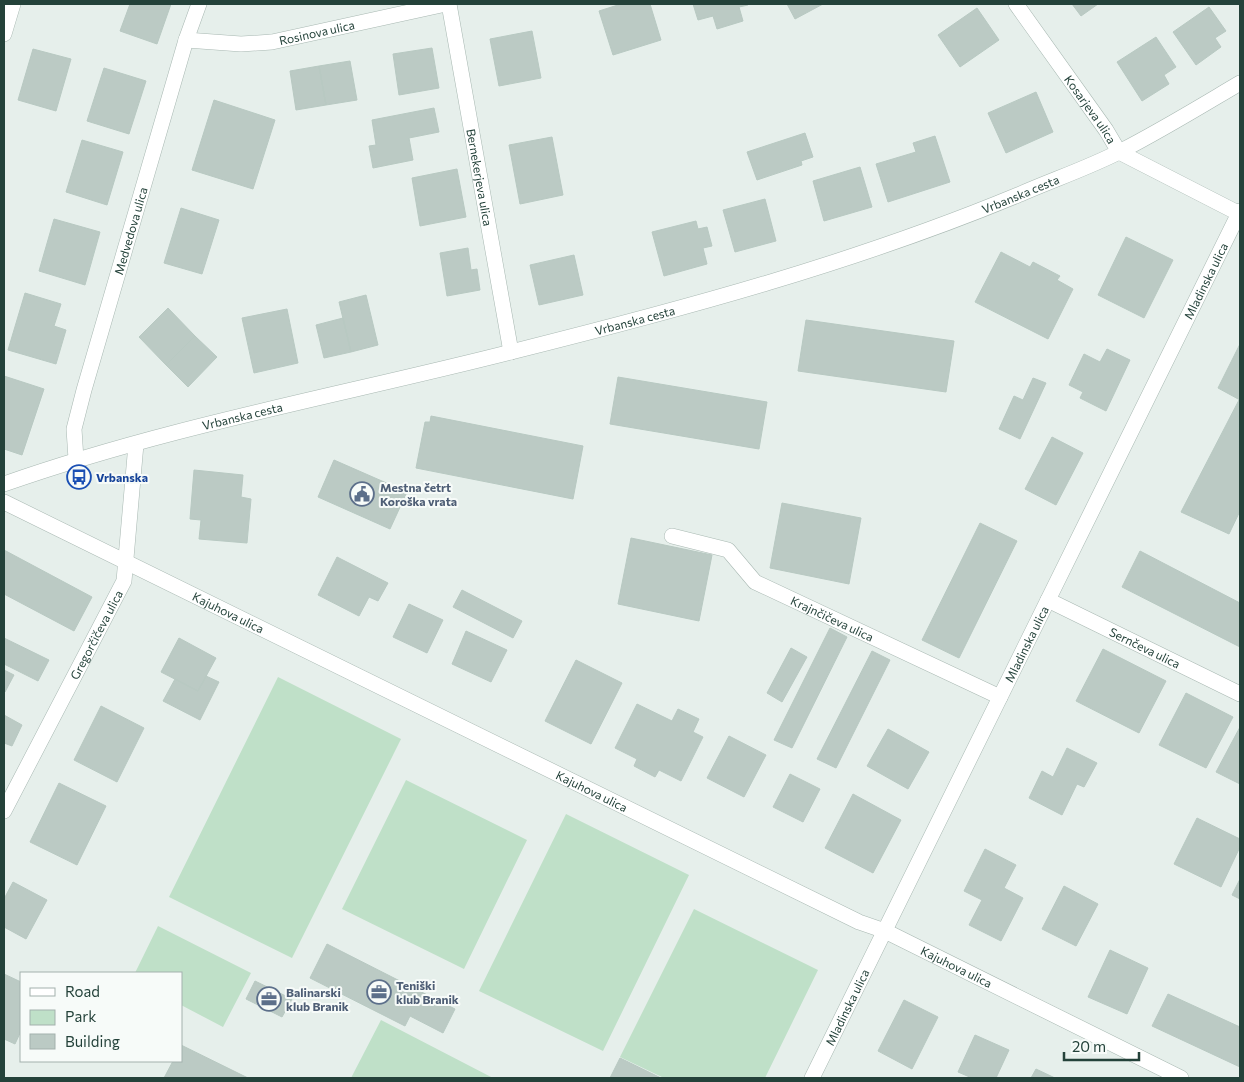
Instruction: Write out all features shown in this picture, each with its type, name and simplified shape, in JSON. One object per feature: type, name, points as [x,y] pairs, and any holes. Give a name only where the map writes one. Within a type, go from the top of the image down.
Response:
[{"type":"street","points":[[4,34],[14,4]]},
{"type":"street","name":"Medvedova ulica","points":[[76,459],[74,428],[84,390],[186,40],[199,4]]},
{"type":"street","name":"Rosinova ulica","points":[[186,40],[241,44],[272,42],[447,4]]},
{"type":"street","name":"Bernekerjeva ulica","points":[[447,4],[511,352]]},
{"type":"street","name":"Kosarjeva ulica","points":[[1016,4],[1106,130],[1118,152],[1240,213]]},
{"type":"street","name":"Vrbanska cesta","points":[[4,484],[76,459],[511,352],[714,300],[810,271],[963,218],[1118,152],[1240,83]]},
{"type":"street","name":"Mladinska ulica","points":[[812,1078],[1240,213]]},
{"type":"street","name":"Gregorčičeva ulica","points":[[4,811],[124,581],[136,444]]},
{"type":"street","name":"Kajuhova ulica","points":[[4,502],[126,561],[319,659],[860,922],[885,932],[1181,1078]]},
{"type":"street","name":"Krajnčičeva ulica","points":[[672,536],[728,550],[756,582],[1000,697]]},
{"type":"street","name":"Sernčeva ulica","points":[[1048,600],[1240,694]]},
{"type":"green space","points":[[278,677],[401,739],[292,958],[169,897]]},
{"type":"green space","points":[[406,780],[527,840],[464,969],[342,909]]},
{"type":"green space","points":[[566,814],[689,875],[603,1051],[479,991]]},
{"type":"green space","points":[[694,909],[818,970],[765,1078],[664,1078],[620,1057]]},
{"type":"green space","points":[[158,926],[251,973],[223,1027],[182,1006],[182,972],[135,972]]},
{"type":"green space","points":[[381,1020],[493,1078],[351,1078]]},
{"type":"building","points":[[130,4],[171,4],[157,44],[120,31]]},
{"type":"building","points":[[621,4],[650,4],[661,40],[613,55],[599,11]]},
{"type":"building","points":[[693,4],[748,5],[739,7],[743,21],[717,29],[713,16],[698,20]]},
{"type":"building","points":[[787,4],[823,4],[795,19]]},
{"type":"building","points":[[1072,4],[1098,4],[1081,16]]},
{"type":"building","points":[[1209,7],[1226,31],[1215,38],[1221,47],[1196,65],[1173,32]]},
{"type":"building","points":[[977,8],[999,40],[960,67],[938,35]]},
{"type":"building","points":[[532,31],[541,78],[499,86],[490,39]]},
{"type":"building","points":[[1156,37],[1176,67],[1164,75],[1169,84],[1142,101],[1117,62]]},
{"type":"building","points":[[432,48],[439,88],[399,95],[393,54]]},
{"type":"building","points":[[33,49],[71,59],[56,111],[18,100]]},
{"type":"building","points":[[350,61],[357,100],[326,105],[319,66]]},
{"type":"building","points":[[319,66],[326,105],[296,110],[290,71]]},
{"type":"building","points":[[104,68],[146,81],[129,134],[87,121]]},
{"type":"building","points":[[1036,92],[1053,132],[1006,153],[988,113]]},
{"type":"building","points":[[214,100],[275,120],[253,189],[192,170]]},
{"type":"building","points":[[434,108],[439,132],[409,138],[413,160],[373,168],[369,146],[376,145],[372,120]]},
{"type":"building","points":[[805,133],[813,157],[801,161],[802,165],[757,180],[747,152]]},
{"type":"building","points":[[935,136],[950,182],[888,202],[876,164],[916,152],[913,143]]},
{"type":"building","points":[[552,137],[563,195],[520,204],[509,145]]},
{"type":"building","points":[[82,140],[123,152],[107,205],[66,192]]},
{"type":"building","points":[[860,167],[872,207],[824,221],[813,181]]},
{"type":"building","points":[[457,169],[466,217],[420,226],[412,178]]},
{"type":"building","points":[[765,199],[776,241],[735,252],[723,210]]},
{"type":"building","points":[[181,208],[219,220],[202,274],[164,263]]},
{"type":"building","points":[[54,219],[100,232],[85,285],[39,271]]},
{"type":"building","points":[[696,221],[698,229],[707,227],[712,246],[703,248],[707,264],[664,276],[652,232]]},
{"type":"building","points":[[1126,237],[1173,260],[1144,318],[1098,295]]},
{"type":"building","points":[[468,248],[471,270],[477,269],[480,290],[447,296],[440,253]]},
{"type":"building","points":[[1001,252],[1030,267],[1033,262],[1060,276],[1057,280],[1073,289],[1048,339],[975,302]]},
{"type":"building","points":[[574,255],[583,295],[539,305],[530,265]]},
{"type":"building","points":[[25,293],[61,304],[54,326],[66,330],[56,364],[8,350]]},
{"type":"building","points":[[366,295],[378,345],[351,352],[339,302]]},
{"type":"building","points":[[168,308],[195,336],[166,365],[139,337]]},
{"type":"building","points":[[287,309],[298,363],[254,373],[242,318]]},
{"type":"building","points":[[343,318],[351,352],[324,358],[316,325]]},
{"type":"building","points":[[806,320],[954,341],[946,392],[798,371]]},
{"type":"building","points":[[195,336],[217,357],[188,387],[166,365]]},
{"type":"building","points":[[1240,344],[1240,400],[1218,388]]},
{"type":"building","points":[[1107,349],[1130,360],[1106,411],[1080,398],[1083,392],[1069,385],[1084,354],[1100,362]]},
{"type":"building","points":[[4,376],[44,389],[22,455],[4,449]]},
{"type":"building","points":[[618,377],[767,402],[759,449],[610,424]]},
{"type":"building","points":[[1033,378],[1046,383],[1020,439],[999,429],[1014,396],[1023,400]]},
{"type":"building","points":[[1239,400],[1240,511],[1229,534],[1181,512]]},
{"type":"building","points":[[431,416],[583,446],[573,499],[416,468],[425,422],[430,422]]},
{"type":"building","points":[[1052,437],[1083,453],[1056,505],[1025,489]]},
{"type":"building","name":"Mestna četrt Koroška vrata","points":[[334,460],[407,492],[390,529],[318,497]]},
{"type":"building","points":[[194,470],[243,475],[241,497],[251,499],[247,543],[199,539],[201,520],[190,519]]},
{"type":"building","points":[[782,503],[861,518],[849,584],[770,568]]},
{"type":"building","points":[[980,523],[1017,541],[959,658],[922,640]]},
{"type":"building","points":[[631,538],[712,555],[699,621],[618,604]]},
{"type":"building","points":[[4,550],[92,597],[74,631],[4,594]]},
{"type":"building","points":[[1140,551],[1240,603],[1240,647],[1122,587]]},
{"type":"building","points":[[337,557],[388,583],[378,601],[369,597],[359,616],[318,595]]},
{"type":"building","points":[[462,590],[522,621],[513,638],[453,607]]},
{"type":"building","points":[[409,604],[443,620],[427,653],[393,637]]},
{"type":"building","points":[[830,628],[847,637],[792,748],[774,740]]},
{"type":"building","points":[[466,631],[507,650],[491,682],[452,664]]},
{"type":"building","points":[[4,638],[49,660],[38,681],[4,664]]},
{"type":"building","points":[[179,638],[216,658],[198,691],[161,672]]},
{"type":"building","points":[[791,648],[807,657],[782,702],[767,693]]},
{"type":"building","points":[[1103,649],[1166,681],[1139,733],[1076,701]]},
{"type":"building","points":[[872,651],[890,660],[836,768],[817,759]]},
{"type":"building","points":[[576,660],[622,683],[591,744],[545,721]]},
{"type":"building","points":[[4,670],[14,675],[5,692],[4,692]]},
{"type":"building","points":[[206,676],[219,682],[200,720],[163,701],[175,679],[198,691]]},
{"type":"building","points":[[1186,693],[1233,717],[1206,768],[1159,745]]},
{"type":"building","points":[[637,704],[672,721],[678,709],[699,719],[693,732],[703,737],[681,781],[659,770],[655,777],[634,766],[637,759],[615,748]]},
{"type":"building","points":[[101,706],[144,728],[117,782],[74,760]]},
{"type":"building","points":[[4,715],[22,725],[12,746],[4,743]]},
{"type":"building","points":[[1240,727],[1240,784],[1216,772]]},
{"type":"building","points":[[888,729],[929,752],[908,789],[867,766]]},
{"type":"building","points":[[729,736],[766,755],[744,797],[707,778]]},
{"type":"building","points":[[1067,748],[1097,763],[1084,787],[1077,784],[1062,815],[1029,798],[1042,771],[1053,777]]},
{"type":"building","points":[[790,774],[820,789],[803,822],[773,807]]},
{"type":"building","points":[[59,783],[106,806],[77,865],[30,842]]},
{"type":"building","points":[[853,794],[901,820],[873,873],[825,848]]},
{"type":"building","points":[[1197,818],[1240,839],[1240,847],[1221,887],[1174,864]]},
{"type":"building","points":[[985,849],[1016,865],[1004,888],[1023,898],[1001,941],[969,925],[982,900],[964,891]]},
{"type":"building","points":[[1240,879],[1240,899],[1232,895]]},
{"type":"building","points":[[13,882],[47,900],[26,939],[4,927],[4,899]]},
{"type":"building","points":[[1064,886],[1098,904],[1076,946],[1042,929]]},
{"type":"building","name":"Teniški klub Branik","points":[[327,944],[455,1009],[443,1033],[410,1016],[405,1026],[310,978]]},
{"type":"building","points":[[1110,950],[1148,968],[1127,1014],[1088,997]]},
{"type":"building","points":[[4,974],[20,982],[20,1033],[15,1044],[4,1039]]},
{"type":"building","name":"Balinarski klub Branik","points":[[255,981],[292,999],[282,1017],[246,999]]},
{"type":"building","points":[[1168,994],[1240,1027],[1240,1067],[1152,1026]]},
{"type":"building","points":[[904,1000],[938,1017],[912,1069],[878,1051]]},
{"type":"building","points":[[975,1035],[1009,1050],[996,1078],[972,1078],[958,1072]]},
{"type":"building","points":[[182,1045],[248,1078],[164,1078],[172,1062],[182,1062]]},
{"type":"building","points":[[620,1058],[661,1078],[610,1078]]},
{"type":"building","points":[[1036,1069],[1055,1078],[1031,1078]]},
{"type":"place","name":"Vrbanska","points":[[79,477]]},
{"type":"place","name":"Mestna četrt Koroška vrata","points":[[362,494]]},
{"type":"place","name":"Teniški klub Branik","points":[[379,992]]},
{"type":"place","name":"Balinarski klub Branik","points":[[269,999]]}]
